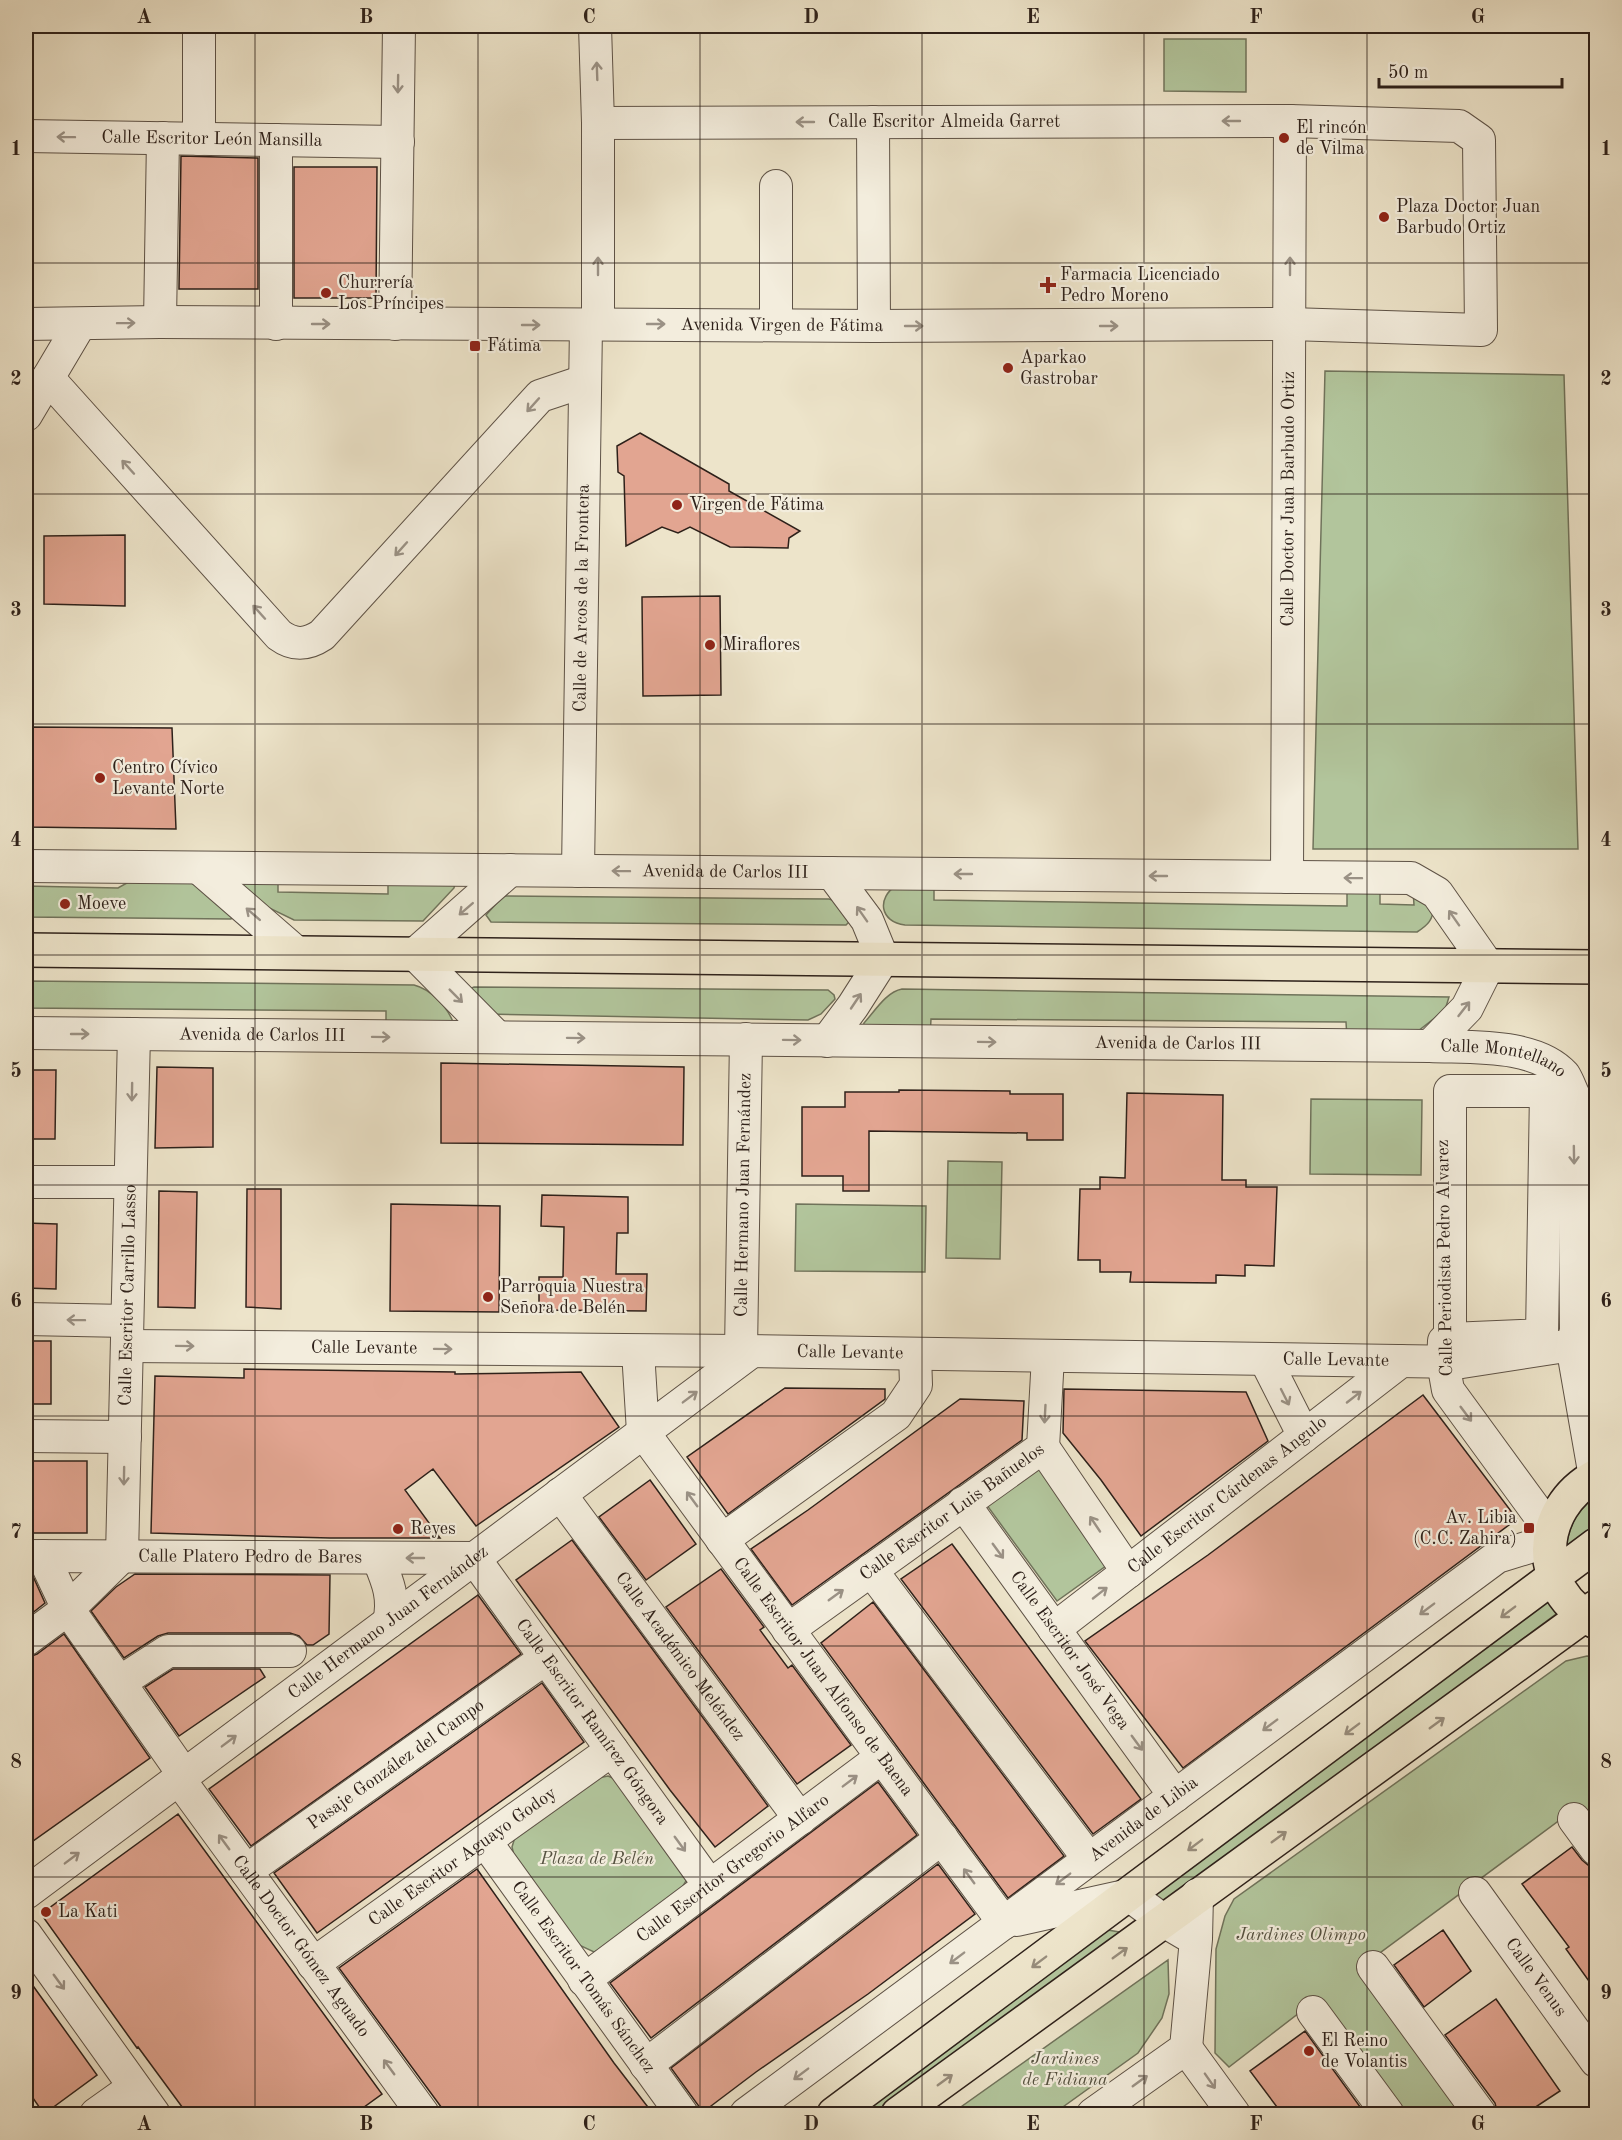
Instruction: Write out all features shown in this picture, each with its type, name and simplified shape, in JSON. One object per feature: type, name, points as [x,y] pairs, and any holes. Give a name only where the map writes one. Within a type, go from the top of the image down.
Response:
[{"type":"main road","points":[[26,950],[1596,967]]},
{"type":"main road","points":[[1554,966],[1596,950]]},
{"type":"main road","points":[[898,2115],[1197,1895],[1592,1615],[1567,1599],[1555,1577],[1549,1555],[1550,1536],[1563,1504],[1577,1489],[1596,1476]]},
{"type":"main road","points":[[834,2115],[1596,1545]]},
{"type":"street","points":[[199,26],[199,139]]},
{"type":"street","points":[[395,324],[399,26]]},
{"type":"street","name":"Calle de Arcos de la Frontera","points":[[578,871],[585,381],[592,324],[598,123],[595,26]]},
{"type":"street","name":"Calle Escritor Almeida Garret","points":[[598,123],[1290,121],[1459,126],[1479,140],[1481,330],[1290,324]]},
{"type":"street","name":"Calle Doctor Juan Barbudo Ortiz","points":[[1287,877],[1290,121]]},
{"type":"street","points":[[873,122],[874,326]]},
{"type":"street","name":"Calle Escritor León Mansilla","points":[[26,136],[398,142]]},
{"type":"street","points":[[160,322],[163,138]]},
{"type":"street","points":[[276,140],[276,324]]},
{"type":"street","points":[[776,186],[776,325]]},
{"type":"street","name":"Avenida Virgen de Fátima","points":[[26,324],[160,322],[874,326],[1290,324]]},
{"type":"street","points":[[26,415],[80,324]]},
{"type":"street","points":[[48,378],[279,635],[300,644],[322,635],[540,396],[585,381]]},
{"type":"street","name":"Avenida de Carlos III","points":[[26,866],[1411,878],[1437,893],[1488,966]]},
{"type":"street","points":[[199,868],[297,953]]},
{"type":"street","points":[[497,1037],[415,954],[510,870]]},
{"type":"street","name":"Avenida de Carlos III","points":[[832,873],[867,920],[883,959]]},
{"type":"street","points":[[827,1041],[883,959]]},
{"type":"street","points":[[1436,1052],[1467,1008],[1488,966]]},
{"type":"street","name":"Avenida de Carlos III","points":[[26,1033],[827,1041],[1436,1052]]},
{"type":"street","name":"Calle Escritor Carrillo Lasso","points":[[122,1556],[134,1034]]},
{"type":"street","name":"Calle Hermano Juan Fernández","points":[[26,1893],[561,1494],[746,1352],[746,1040]]},
{"type":"street","name":"Calle Montellano","points":[[1436,1052],[1502,1050],[1543,1059],[1564,1076],[1574,1096],[1576,1331],[1572,1345],[1596,1476]]},
{"type":"street","name":"Calle Periodista Pedro Alvarez","points":[[1436,1052],[1443,1362],[1448,1390],[1550,1536]]},
{"type":"street","points":[[1450,1091],[1546,1091],[1542,1335],[1450,1339],[1450,1091]]},
{"type":"street","points":[[26,1182],[130,1182]]},
{"type":"street","name":"Calle Levante","points":[[26,1319],[127,1334],[638,1351],[1462,1362],[1572,1345]]},
{"type":"street","points":[[638,1351],[643,1432]]},
{"type":"street","points":[[722,1540],[896,1415],[916,1385],[915,1354]]},
{"type":"street","name":"Calle Escritor Luis Bañuelos","points":[[788,1630],[1043,1447],[1048,1356]]},
{"type":"street","points":[[1265,1359],[1304,1436]]},
{"type":"street","name":"Calle Escritor Cárdenas Angulo","points":[[1054,1629],[1401,1361]]},
{"type":"street","name":"Calle Escritor Juan Alfonso de Baena","points":[[643,1432],[1004,1923]]},
{"type":"street","points":[[26,1436],[124,1437]]},
{"type":"street","points":[[1043,1447],[1128,1572]]},
{"type":"street","name":"Calle Académico Meléndez","points":[[561,1494],[800,1819]]},
{"type":"street","name":"Calle Escritor José Vega","points":[[963,1503],[1175,1796]]},
{"type":"street","name":"Avenida de Libia","points":[[746,2115],[1497,1557],[1550,1536]]},
{"type":"street","name":"Calle Platero Pedro de Bares","points":[[34,1556],[474,1558]]},
{"type":"street","name":"Calle Doctor Gómez Aguado","points":[[34,1556],[120,1682],[181,1777],[414,2111]]},
{"type":"street","points":[[26,1640],[68,1609],[122,1556]]},
{"type":"street","points":[[378,1558],[390,1589],[393,1608],[389,1622]]},
{"type":"street","name":"Calle Escritor Ramírez Góngora","points":[[474,1558],[710,1886]]},
{"type":"street","points":[[871,1570],[1089,1859]]},
{"type":"street","points":[[120,1682],[168,1651],[290,1651]]},
{"type":"street","name":"Pasaje González del Campo","points":[[246,1871],[546,1658]]},
{"type":"street","name":"Calle Escritor Aguayo Godoy","points":[[313,1964],[612,1750]]},
{"type":"street","name":"Calle Escritor Gregorio Alfaro","points":[[584,1980],[882,1757]]},
{"type":"street","points":[[1574,1819],[1596,1849]]},
{"type":"street","points":[[646,2065],[942,1838]]},
{"type":"street","name":"Calle Escritor Tomás Sánchez","points":[[485,1841],[682,2115]]},
{"type":"street","name":"Calle Venus","points":[[1474,1893],[1596,2061]]},
{"type":"street","points":[[1004,1923],[1129,1895],[1164,1921],[1196,1939]]},
{"type":"street","points":[[1197,1895],[1196,1939],[1186,2048],[1234,2115]]},
{"type":"street","points":[[26,1935],[154,2115]]},
{"type":"street","points":[[1373,1967],[1480,2115]]},
{"type":"street","points":[[1313,2012],[1388,2115]]},
{"type":"street","points":[[1093,2115],[1186,2048]]},
{"type":"street","points":[[96,2115],[134,2087]]},
{"type":"green space","points":[[1164,39],[1246,39],[1246,92],[1164,91]]},
{"type":"green space","points":[[1325,371],[1564,375],[1578,849],[1313,849]]},
{"type":"green space","points":[[143,874],[199,876],[233,916],[231,919],[26,917],[26,886],[118,888]]},
{"type":"green space","points":[[278,878],[278,892],[388,894],[388,879],[455,884],[454,888],[423,921],[294,920],[263,905],[237,880]]},
{"type":"green space","points":[[897,885],[934,886],[934,900],[1347,906],[1347,888],[1380,888],[1380,904],[1414,905],[1413,889],[1434,906],[1429,922],[1417,932],[905,925],[890,919],[884,909],[886,896]]},
{"type":"green space","points":[[503,896],[829,899],[839,902],[851,920],[846,925],[491,922],[486,915]]},
{"type":"green space","points":[[26,981],[414,985],[426,990],[437,999],[447,1010],[453,1022],[386,1028],[386,1011],[26,1008]]},
{"type":"green space","points":[[474,987],[828,990],[835,999],[821,1014],[808,1020],[486,1014],[469,989]]},
{"type":"green space","points":[[902,989],[1449,997],[1445,1010],[1418,1031],[1347,1038],[1346,1022],[931,1019],[930,1037],[863,1027],[886,998]]},
{"type":"green space","points":[[1311,1099],[1422,1100],[1421,1175],[1310,1174]]},
{"type":"green space","points":[[948,1161],[1002,1162],[1000,1259],[946,1258]]},
{"type":"green space","points":[[796,1204],[926,1206],[925,1272],[795,1271]]},
{"type":"green space","points":[[1039,1466],[1110,1563],[1057,1601],[986,1504]]},
{"type":"green space","points":[[1596,1495],[1596,1527],[1570,1548],[1566,1546],[1576,1517]]},
{"type":"green space","points":[[1550,1599],[1556,1614],[1158,1911],[1146,1898]]},
{"type":"green space","name":"Jardines Olimpo","points":[[1587,1656],[1596,1657],[1596,1836],[1576,1808],[1365,1964],[1477,2114],[1397,2114],[1312,2003],[1229,2067],[1215,2053],[1216,1949],[1225,1916],[1234,1899],[1566,1661]]},
{"type":"green space","name":"Plaza de Belén","points":[[608,1776],[622,1782],[682,1866],[686,1881],[677,1896],[607,1947],[594,1952],[579,1945],[515,1860],[512,1847],[515,1837],[593,1779]]},
{"type":"green space","points":[[1102,1929],[1125,1933],[877,2114],[850,2114]]},
{"type":"green space","name":"Jardines de Fidiana","points":[[1168,1960],[1169,1994],[1162,2018],[1138,2053],[1053,2114],[951,2114]]},
{"type":"building","points":[[181,156],[258,158],[258,289],[179,289]]},
{"type":"building","points":[[294,167],[377,167],[376,298],[294,298]]},
{"type":"building","name":"Virgen de Fátima","points":[[640,433],[729,484],[729,491],[800,531],[789,538],[788,548],[730,547],[690,527],[678,533],[662,527],[626,546],[624,476],[618,472],[617,446]]},
{"type":"building","points":[[125,535],[125,606],[44,604],[44,536]]},
{"type":"building","points":[[720,596],[721,695],[643,696],[642,597]]},
{"type":"building","name":"Centro Cívico Levante Norte","points":[[26,727],[172,728],[176,829],[26,827]]},
{"type":"building","points":[[441,1063],[684,1067],[683,1145],[441,1143]]},
{"type":"building","points":[[157,1067],[213,1068],[213,1147],[155,1148]]},
{"type":"building","points":[[26,1070],[56,1070],[55,1139],[26,1139]]},
{"type":"building","points":[[899,1090],[1063,1094],[1063,1140],[1027,1140],[1027,1133],[869,1131],[869,1191],[843,1191],[843,1176],[802,1176],[802,1107],[845,1107],[845,1092],[899,1092]]},
{"type":"building","points":[[1127,1093],[1223,1095],[1222,1180],[1246,1180],[1246,1187],[1277,1187],[1274,1266],[1245,1265],[1245,1276],[1216,1275],[1216,1283],[1130,1282],[1131,1272],[1100,1272],[1100,1260],[1078,1260],[1080,1189],[1100,1189],[1100,1177],[1125,1178]]},
{"type":"building","points":[[247,1189],[281,1189],[281,1309],[246,1307]]},
{"type":"building","points":[[159,1191],[197,1192],[195,1308],[158,1307]]},
{"type":"building","points":[[542,1195],[628,1197],[628,1233],[617,1233],[616,1274],[647,1274],[646,1311],[539,1310],[539,1277],[563,1277],[564,1227],[541,1226]]},
{"type":"building","points":[[391,1204],[500,1206],[499,1312],[390,1311]]},
{"type":"building","points":[[26,1223],[57,1224],[56,1289],[26,1288]]},
{"type":"building","points":[[26,1341],[51,1341],[51,1404],[26,1404]]},
{"type":"building","points":[[244,1369],[455,1372],[455,1374],[581,1372],[619,1427],[476,1526],[433,1469],[405,1490],[440,1538],[330,1538],[151,1533],[155,1376],[244,1378]]},
{"type":"building","points":[[785,1388],[885,1389],[885,1399],[728,1514],[687,1457]]},
{"type":"building","points":[[1064,1389],[1246,1392],[1268,1441],[1141,1536],[1101,1480],[1063,1433]]},
{"type":"building","points":[[1423,1395],[1517,1519],[1183,1768],[1085,1641],[1208,1555]]},
{"type":"building","points":[[960,1399],[1024,1401],[1022,1440],[792,1605],[751,1549]]},
{"type":"building","points":[[26,1461],[87,1461],[87,1533],[26,1533]]},
{"type":"building","points":[[650,1480],[696,1544],[646,1580],[599,1517]]},
{"type":"building","points":[[572,1540],[768,1806],[715,1847],[670,1790],[516,1580]]},
{"type":"building","points":[[952,1544],[1141,1799],[1093,1834],[901,1579]]},
{"type":"building","points":[[721,1569],[764,1627],[760,1630],[788,1668],[792,1665],[851,1745],[797,1784],[666,1607]]},
{"type":"building","points":[[26,1574],[32,1574],[45,1603],[26,1618]]},
{"type":"building","points":[[135,1574],[330,1575],[329,1634],[313,1645],[307,1645],[299,1636],[290,1633],[168,1633],[158,1636],[124,1658],[91,1611],[116,1587]]},
{"type":"building","points":[[478,1595],[521,1654],[251,1846],[209,1789]]},
{"type":"building","points":[[873,1602],[1064,1856],[1008,1898],[821,1643]]},
{"type":"building","points":[[64,1634],[150,1758],[26,1846],[26,1658],[37,1654]]},
{"type":"building","points":[[173,1669],[260,1669],[265,1677],[179,1736],[145,1687]]},
{"type":"building","points":[[542,1683],[584,1742],[317,1933],[274,1873]]},
{"type":"building","points":[[878,1782],[917,1835],[651,2038],[610,1983]]},
{"type":"building","points":[[178,1814],[382,2094],[353,2115],[188,2115],[41,1914]]},
{"type":"building","points":[[1572,1847],[1588,1865],[1596,1867],[1596,1991],[1566,1949],[1569,1947],[1522,1884]]},
{"type":"building","points":[[938,1864],[975,1914],[703,2112],[671,2068]]},
{"type":"building","points":[[477,1869],[614,2063],[654,2115],[447,2115],[339,1968]]},
{"type":"building","points":[[1443,1930],[1471,1971],[1424,2007],[1394,1965]]},
{"type":"building","points":[[26,1976],[97,2075],[44,2114],[26,2088]]},
{"type":"building","points":[[1496,1999],[1560,2091],[1534,2108],[1538,2115],[1498,2115],[1495,2103],[1445,2035]]},
{"type":"building","points":[[1305,2031],[1366,2115],[1283,2115],[1250,2071]]},
{"type":"place","name":"El rincón de Vilma","points":[[1284,138]]},
{"type":"place","name":"Plaza Doctor Juan Barbudo Ortiz","points":[[1384,217]]},
{"type":"place","name":"Farmacia Licenciado Pedro Moreno","points":[[1048,285]]},
{"type":"place","name":"Churrería Los Príncipes","points":[[326,293]]},
{"type":"place","name":"Fátima","points":[[475,346]]},
{"type":"place","name":"Aparkao Gastrobar","points":[[1008,368]]},
{"type":"place","name":"Virgen de Fátima","points":[[677,505]]},
{"type":"place","name":"Miraflores","points":[[710,645]]},
{"type":"place","name":"Centro Cívico Levante Norte","points":[[100,778]]},
{"type":"place","name":"Moeve","points":[[65,904]]},
{"type":"place","name":"Parroquia Nuestra Señora de Belén","points":[[488,1297]]},
{"type":"place","name":"Av. Libia (C.C. Zahira)","points":[[1529,1528]]},
{"type":"place","name":"Reyes","points":[[398,1529]]},
{"type":"place","name":"La Kati","points":[[46,1912]]},
{"type":"place","name":"El Reino de Volantis","points":[[1309,2051]]}]
